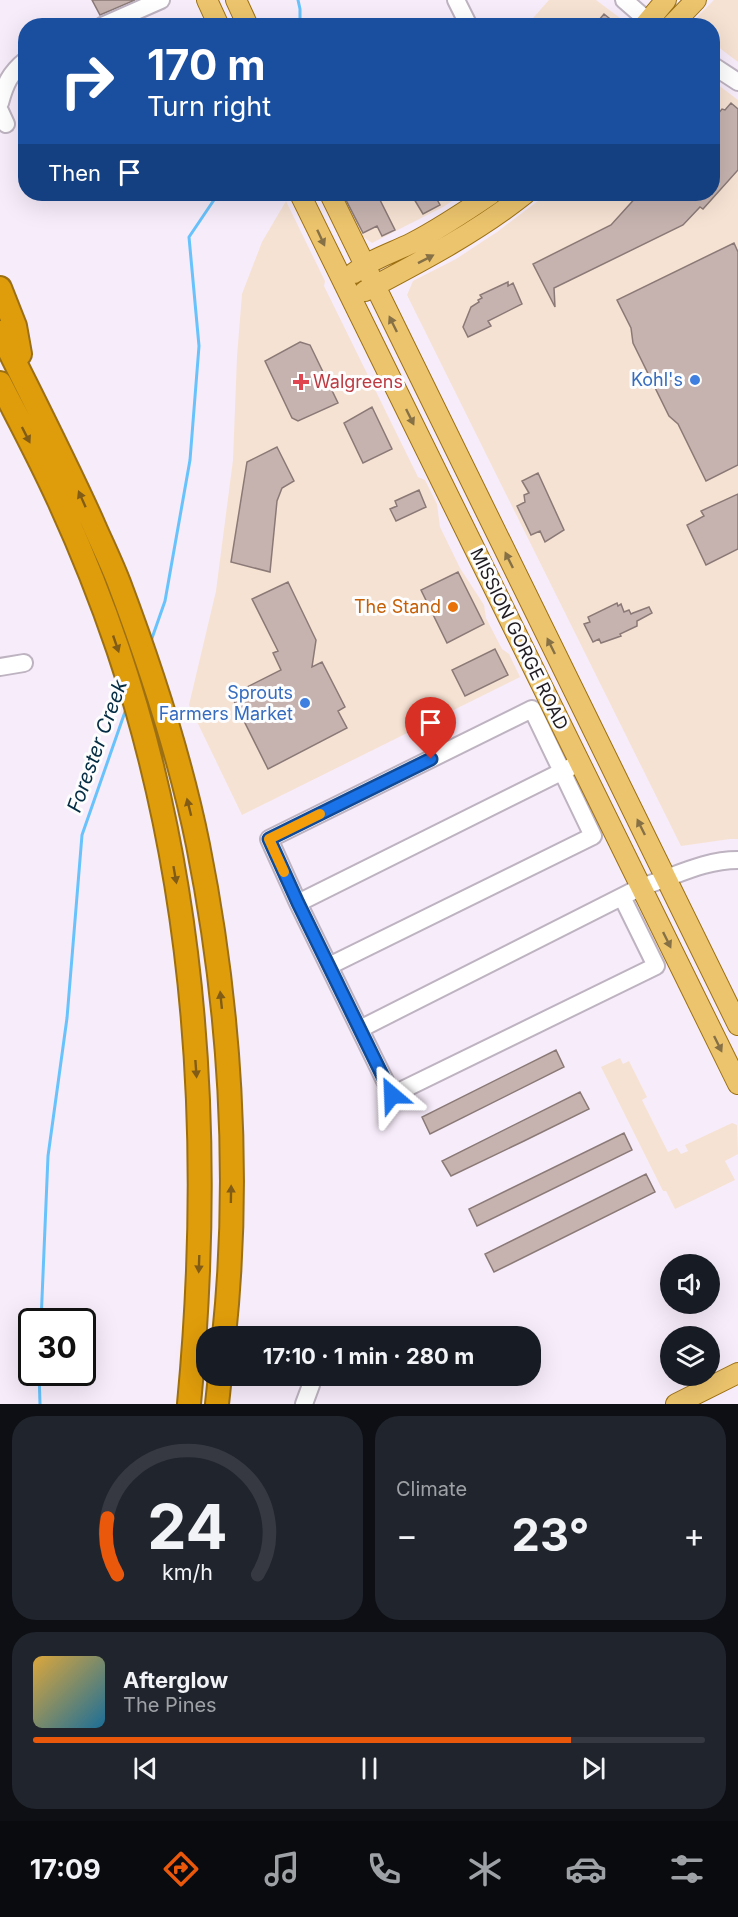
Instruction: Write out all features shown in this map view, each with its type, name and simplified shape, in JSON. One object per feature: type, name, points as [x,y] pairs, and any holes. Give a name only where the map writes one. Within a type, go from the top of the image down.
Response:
[{"type":"highway","points":[[0,288],[15,326],[25,382]]},
{"type":"highway","points":[[0,332],[106,552],[127,605],[180,769],[202,868],[217,961],[226,1045],[232,1179],[225,1326]]},
{"type":"highway","points":[[0,383],[60,502],[96,589],[118,650],[142,729],[165,818],[191,991],[201,1146],[198,1292],[189,1404]]},
{"type":"highway","points":[[0,389],[13,409]]},
{"type":"highway","points":[[218,1404],[220,1386]]},
{"type":"highway","points":[[221,1386],[222,1404]]},
{"type":"main road","points":[[207,0],[215,18]]},
{"type":"main road","points":[[236,0],[244,18]]},
{"type":"main road","points":[[653,18],[666,0]]},
{"type":"main road","points":[[679,18],[696,0]]},
{"type":"main road","name":"MISSION GORGE ROAD","points":[[303,201],[738,1084]]},
{"type":"main road","name":"MISSION GORGE ROAD","points":[[333,201],[738,1025]]},
{"type":"main road","points":[[347,290],[364,265],[413,242],[480,201]]},
{"type":"main road","points":[[347,290],[374,286],[439,252],[516,201]]},
{"type":"main road","points":[[676,1404],[738,1373]]},
{"type":"street","points":[[120,18],[161,0]]},
{"type":"street","points":[[456,0],[465,18]]},
{"type":"street","points":[[624,0],[643,18]]},
{"type":"street","points":[[0,103],[4,85],[18,67]]},
{"type":"street","points":[[720,70],[738,82]]},
{"type":"street","points":[[0,667],[24,663]]},
{"type":"street","points":[[329,966],[593,836],[532,710],[269,839],[298,903],[392,1095],[656,966],[622,897]]},
{"type":"street","points":[[298,903],[580,763]]},
{"type":"street","points":[[360,1029],[641,887],[699,865],[738,860]]},
{"type":"street","points":[[304,1404],[311,1386]]},
{"type":"shaded area","points":[[549,0],[596,0],[620,18],[533,18]]},
{"type":"shaded area","points":[[714,0],[738,0],[738,62],[720,48],[720,18],[696,18]]},
{"type":"shaded area","points":[[720,86],[738,100],[738,839],[681,846],[407,295],[413,281],[456,259],[538,201],[720,201]]},
{"type":"shaded area","points":[[286,201],[325,281],[324,286],[418,477],[425,480],[437,504],[440,527],[460,568],[484,605],[486,618],[502,649],[509,654],[520,677],[242,815],[189,705],[216,591],[233,460],[242,294],[262,242]]},
{"type":"shaded area","points":[[344,201],[452,201],[372,243],[362,236]]},
{"type":"shaded area","points":[[620,1058],[623,1064],[629,1061],[647,1097],[642,1100],[668,1152],[677,1148],[681,1154],[688,1151],[685,1145],[732,1123],[737,1125],[738,1154],[725,1161],[735,1180],[675,1209],[666,1191],[663,1191],[601,1067]]},
{"type":"building","points":[[92,0],[135,0],[100,15]]},
{"type":"building","points":[[731,103],[738,109],[738,170],[720,190],[720,111],[725,110]]},
{"type":"building","points":[[347,201],[380,201],[395,230],[382,236],[377,226],[363,233]]},
{"type":"building","points":[[415,201],[438,201],[440,205],[423,214]]},
{"type":"building","points":[[633,201],[710,201],[703,209],[700,207],[683,225],[554,288],[555,307],[533,264],[611,225]]},
{"type":"building","name":"Kohl's","points":[[734,243],[738,252],[738,465],[706,481],[678,424],[669,416],[633,343],[631,328],[617,300]]},
{"type":"building","points":[[508,282],[508,286],[513,283],[522,304],[488,321],[491,326],[468,337],[463,327],[471,307],[482,298],[480,295]]},
{"type":"building","name":"Walgreens","points":[[300,342],[310,345],[338,403],[298,421],[292,418],[265,361]]},
{"type":"building","points":[[372,407],[392,449],[363,463],[344,423]]},
{"type":"building","points":[[277,447],[294,481],[282,488],[277,501],[270,572],[231,562],[247,462]]},
{"type":"building","points":[[538,473],[564,530],[545,542],[540,531],[531,535],[517,506],[525,502],[524,495],[529,493],[522,481]]},
{"type":"building","points":[[419,490],[426,507],[396,521],[390,509],[397,506],[395,501]]},
{"type":"building","points":[[738,494],[738,549],[706,565],[687,525],[704,516],[701,511]]},
{"type":"building","name":"The Stand","points":[[458,572],[484,624],[447,643],[421,590]]},
{"type":"building","points":[[288,582],[316,640],[312,667],[322,662],[345,707],[338,711],[347,728],[268,769],[231,695],[281,670],[273,653],[278,651],[252,599]]},
{"type":"building","points":[[617,603],[618,606],[621,604],[624,612],[629,610],[631,614],[649,607],[652,613],[637,621],[637,626],[620,634],[621,636],[601,643],[599,639],[593,642],[584,624],[590,622],[588,617]]},
{"type":"building","points":[[495,649],[508,675],[465,696],[452,670]]},
{"type":"building","points":[[556,1050],[564,1067],[430,1134],[422,1117]]},
{"type":"building","points":[[580,1092],[589,1109],[451,1176],[442,1161]]},
{"type":"building","points":[[624,1133],[632,1150],[477,1226],[469,1209]]},
{"type":"building","points":[[646,1174],[655,1192],[494,1272],[485,1254]]},
{"type":"waterway","name":"Forester Creek","points":[[298,0],[300,18]]},
{"type":"waterway","name":"Forester Creek","points":[[151,641],[165,601],[190,460],[199,346],[189,237],[213,201]]},
{"type":"waterway","name":"Forester Creek","points":[[42,1308],[48,1156],[67,1018],[82,835],[126,709]]},
{"type":"waterway","name":"Forester Creek","points":[[39,1386],[40,1404]]},
{"type":"slow traffic","points":[[284,872],[269,839],[320,814]]},
{"type":"place","name":"Kohl's","points":[[695,380]]},
{"type":"place","name":"Walgreens","points":[[301,382]]},
{"type":"place","name":"The Stand","points":[[453,607]]},
{"type":"place","name":"Sprouts Farmers Market","points":[[305,703]]},
{"type":"route","points":[[392,1095],[269,839],[431,759]]}]
